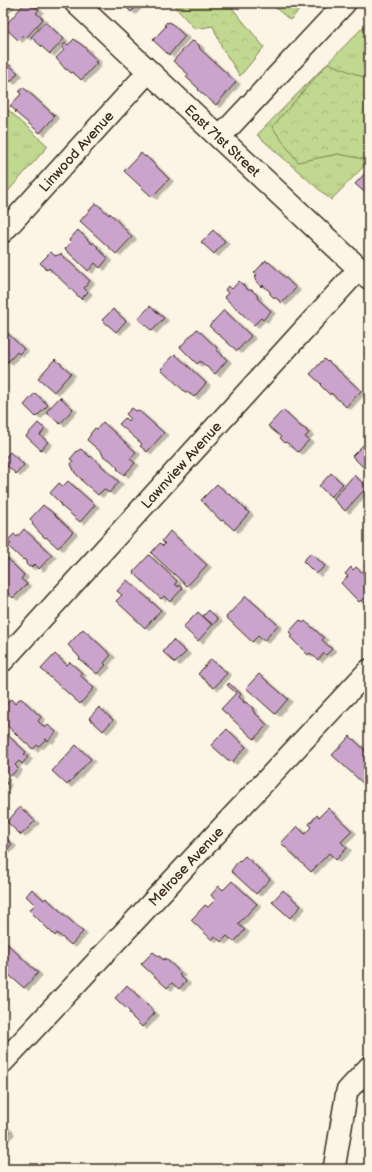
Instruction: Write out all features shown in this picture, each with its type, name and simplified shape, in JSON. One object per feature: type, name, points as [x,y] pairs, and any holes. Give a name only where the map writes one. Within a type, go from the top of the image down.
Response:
[{"type":"street","name":"East 71st Street","points":[[76,3],[149,70],[364,274]]},
{"type":"street","points":[[220,137],[345,3]]},
{"type":"street","name":"Linwood Avenue","points":[[3,232],[149,70]]},
{"type":"street","name":"Lawnview Avenue","points":[[3,661],[364,274]]},
{"type":"street","name":"Melrose Avenue","points":[[3,1062],[369,670]]},
{"type":"street","points":[[334,1169],[347,1091],[369,1067]]},
{"type":"green space","points":[[176,3],[228,3],[264,47],[240,76],[222,48],[213,26],[195,29],[174,6]]},
{"type":"green space","points":[[270,3],[306,3],[290,20]]},
{"type":"green space","points":[[369,21],[369,161],[331,200],[257,135]]},
{"type":"green space","points":[[328,63],[363,77],[369,83],[369,160],[338,154],[298,162],[272,127]]},
{"type":"green space","points":[[3,105],[48,146],[3,197]]},
{"type":"building","points":[[3,3],[11,3],[3,12]]},
{"type":"building","points":[[25,3],[31,3],[39,10],[36,13],[43,19],[26,38],[23,35],[18,40],[4,27]]},
{"type":"building","points":[[122,3],[140,3],[131,12]]},
{"type":"building","points":[[45,22],[64,39],[50,54],[31,37]]},
{"type":"building","points":[[167,22],[170,22],[185,36],[169,55],[153,40],[166,26],[164,25]]},
{"type":"building","points":[[74,39],[87,49],[87,51],[97,60],[95,62],[97,63],[81,80],[73,72],[71,73],[67,69],[66,70],[56,58],[64,50],[62,47],[65,43],[68,45]]},
{"type":"building","points":[[191,41],[199,45],[200,49],[236,82],[216,105],[198,90],[199,89],[186,77],[189,75],[173,61]]},
{"type":"building","points":[[6,62],[18,73],[10,82],[3,75],[3,65]]},
{"type":"building","points":[[23,87],[55,116],[40,133],[10,106],[21,94],[19,92]]},
{"type":"building","points":[[141,153],[145,157],[146,156],[169,179],[152,197],[124,171]]},
{"type":"building","points":[[369,169],[369,196],[355,184]]},
{"type":"building","points":[[96,203],[109,215],[110,213],[132,237],[116,254],[80,221]]},
{"type":"building","points":[[78,230],[92,244],[93,242],[108,258],[100,268],[95,263],[88,271],[65,249],[71,242],[69,240]]},
{"type":"building","points":[[213,230],[225,241],[214,254],[201,242]]},
{"type":"building","points":[[51,252],[55,256],[61,254],[90,281],[84,288],[88,292],[81,299],[49,268],[47,270],[40,263]]},
{"type":"building","points":[[266,260],[296,288],[282,303],[274,298],[263,285],[261,287],[254,278],[257,275],[254,273]]},
{"type":"building","points":[[239,281],[248,290],[252,290],[257,295],[258,299],[271,311],[263,320],[261,318],[254,325],[224,297],[228,293],[225,290],[228,286],[232,289]]},
{"type":"building","points":[[150,306],[164,318],[152,331],[138,319]]},
{"type":"building","points":[[113,309],[126,321],[116,332],[102,320]]},
{"type":"building","points":[[224,310],[251,336],[237,351],[209,326]]},
{"type":"building","points":[[3,329],[24,349],[19,354],[17,352],[8,362],[3,358]]},
{"type":"building","points":[[197,329],[227,360],[215,374],[200,361],[197,364],[180,347]]},
{"type":"building","points":[[175,354],[206,383],[194,397],[185,392],[161,369]]},
{"type":"building","points":[[55,359],[71,373],[54,392],[38,378]]},
{"type":"building","points":[[324,359],[361,391],[346,407],[331,393],[330,395],[310,374]]},
{"type":"building","points":[[35,393],[48,405],[36,417],[24,405]]},
{"type":"building","points":[[60,397],[73,409],[60,424],[46,412]]},
{"type":"building","points":[[132,408],[136,411],[138,410],[164,433],[147,452],[140,446],[142,444],[119,424],[125,418],[128,421],[130,418],[126,414]]},
{"type":"building","points":[[283,410],[309,433],[305,437],[309,440],[298,452],[286,442],[285,443],[280,438],[281,437],[268,426]]},
{"type":"building","points":[[103,422],[136,452],[130,459],[135,463],[124,475],[110,460],[103,456],[102,453],[87,440],[95,428],[97,429]]},
{"type":"building","points":[[38,423],[45,429],[40,435],[48,442],[41,450],[26,436]]},
{"type":"building","points":[[364,444],[369,448],[369,463],[364,468],[352,456]]},
{"type":"building","points":[[81,449],[90,457],[91,456],[119,482],[109,493],[104,489],[98,495],[75,473],[71,464],[73,461],[70,459],[77,451]]},
{"type":"building","points":[[10,452],[24,465],[16,474],[3,462]]},
{"type":"building","points":[[331,473],[343,484],[331,497],[319,486]]},
{"type":"building","points":[[354,475],[367,487],[345,511],[333,499]]},
{"type":"building","points":[[68,481],[95,505],[80,522],[60,505],[61,504],[50,493],[59,483],[63,486]]},
{"type":"building","points":[[217,484],[229,495],[230,494],[249,513],[234,530],[223,520],[221,521],[201,500]]},
{"type":"building","points":[[43,505],[73,532],[58,548],[39,532],[32,524],[33,523],[30,519]]},
{"type":"building","points":[[24,529],[52,555],[39,569],[35,564],[29,567],[24,559],[23,560],[8,546],[11,544],[7,541],[14,534],[17,537]]},
{"type":"building","points":[[170,531],[207,565],[187,586],[151,553],[160,543],[163,546],[165,544],[162,541]]},
{"type":"building","points":[[311,553],[325,566],[316,574],[303,561]]},
{"type":"building","points":[[149,555],[177,581],[175,584],[178,587],[179,585],[183,588],[170,602],[164,596],[161,599],[133,572]]},
{"type":"building","points":[[3,556],[6,557],[24,575],[21,579],[27,584],[13,598],[3,589]]},
{"type":"building","points":[[351,567],[353,570],[356,567],[369,578],[369,607],[361,600],[359,602],[341,583],[348,576],[345,574]]},
{"type":"building","points":[[127,580],[161,610],[145,628],[116,601],[122,595],[117,591]]},
{"type":"building","points":[[246,596],[278,625],[264,641],[258,636],[252,642],[226,617]]},
{"type":"building","points":[[209,610],[218,619],[213,625],[203,616]]},
{"type":"building","points":[[198,612],[212,625],[198,641],[183,627]]},
{"type":"building","points":[[300,620],[303,623],[305,621],[324,638],[322,640],[332,649],[326,655],[324,653],[318,660],[310,653],[308,655],[290,637],[292,635],[289,632]]},
{"type":"building","points":[[83,629],[111,655],[104,663],[106,665],[97,674],[79,659],[80,658],[68,645]]},
{"type":"building","points":[[173,640],[186,652],[175,663],[163,652]]},
{"type":"building","points":[[55,654],[67,665],[70,662],[82,673],[80,675],[94,688],[80,704],[41,669]]},
{"type":"building","points":[[211,659],[227,673],[214,688],[198,674]]},
{"type":"building","points":[[259,674],[288,699],[275,714],[246,688]]},
{"type":"building","points":[[229,683],[241,694],[239,697],[244,701],[243,702],[247,703],[253,708],[253,711],[267,725],[254,739],[221,709],[236,693],[227,685]]},
{"type":"building","points":[[11,699],[15,704],[19,699],[22,699],[41,717],[38,721],[45,728],[48,725],[56,732],[48,741],[46,739],[39,746],[37,745],[33,749],[3,722],[3,707]]},
{"type":"building","points":[[99,707],[113,720],[103,731],[89,718]]},
{"type":"building","points":[[227,729],[246,747],[232,762],[211,745]]},
{"type":"building","points":[[3,731],[26,752],[24,754],[28,757],[22,764],[19,761],[15,765],[18,768],[11,776],[3,769]]},
{"type":"building","points":[[350,736],[369,754],[369,788],[332,755]]},
{"type":"building","points":[[76,745],[91,759],[67,785],[52,771]]},
{"type":"building","points":[[3,775],[6,778],[4,780],[7,783],[3,788]]},
{"type":"building","points":[[20,807],[35,821],[21,835],[7,822]]},
{"type":"building","points":[[328,808],[352,831],[341,842],[347,848],[336,860],[329,853],[311,872],[281,843],[297,826],[305,834],[311,827],[309,824],[317,815],[319,817]]},
{"type":"building","points":[[3,836],[12,844],[3,853]]},
{"type":"building","points":[[245,856],[270,879],[256,894],[231,871],[239,860],[240,861]]},
{"type":"building","points":[[232,881],[257,904],[238,924],[245,930],[234,942],[227,936],[221,942],[215,936],[212,940],[191,920],[205,905],[208,907],[215,900],[211,895],[219,886],[223,890]]},
{"type":"building","points":[[32,889],[44,900],[46,898],[83,932],[71,945],[57,933],[55,936],[29,910],[35,905],[26,896]]},
{"type":"building","points":[[283,890],[301,906],[290,918],[272,902]]},
{"type":"building","points":[[3,940],[38,973],[24,988],[3,970]]},
{"type":"building","points":[[153,952],[164,960],[165,958],[181,973],[179,975],[186,981],[179,989],[172,983],[167,988],[141,964]]},
{"type":"building","points":[[127,985],[155,1013],[142,1027],[129,1014],[130,1012],[115,998]]},
{"type":"building","points":[[3,1125],[9,1129],[8,1130],[10,1132],[3,1139]]}]
